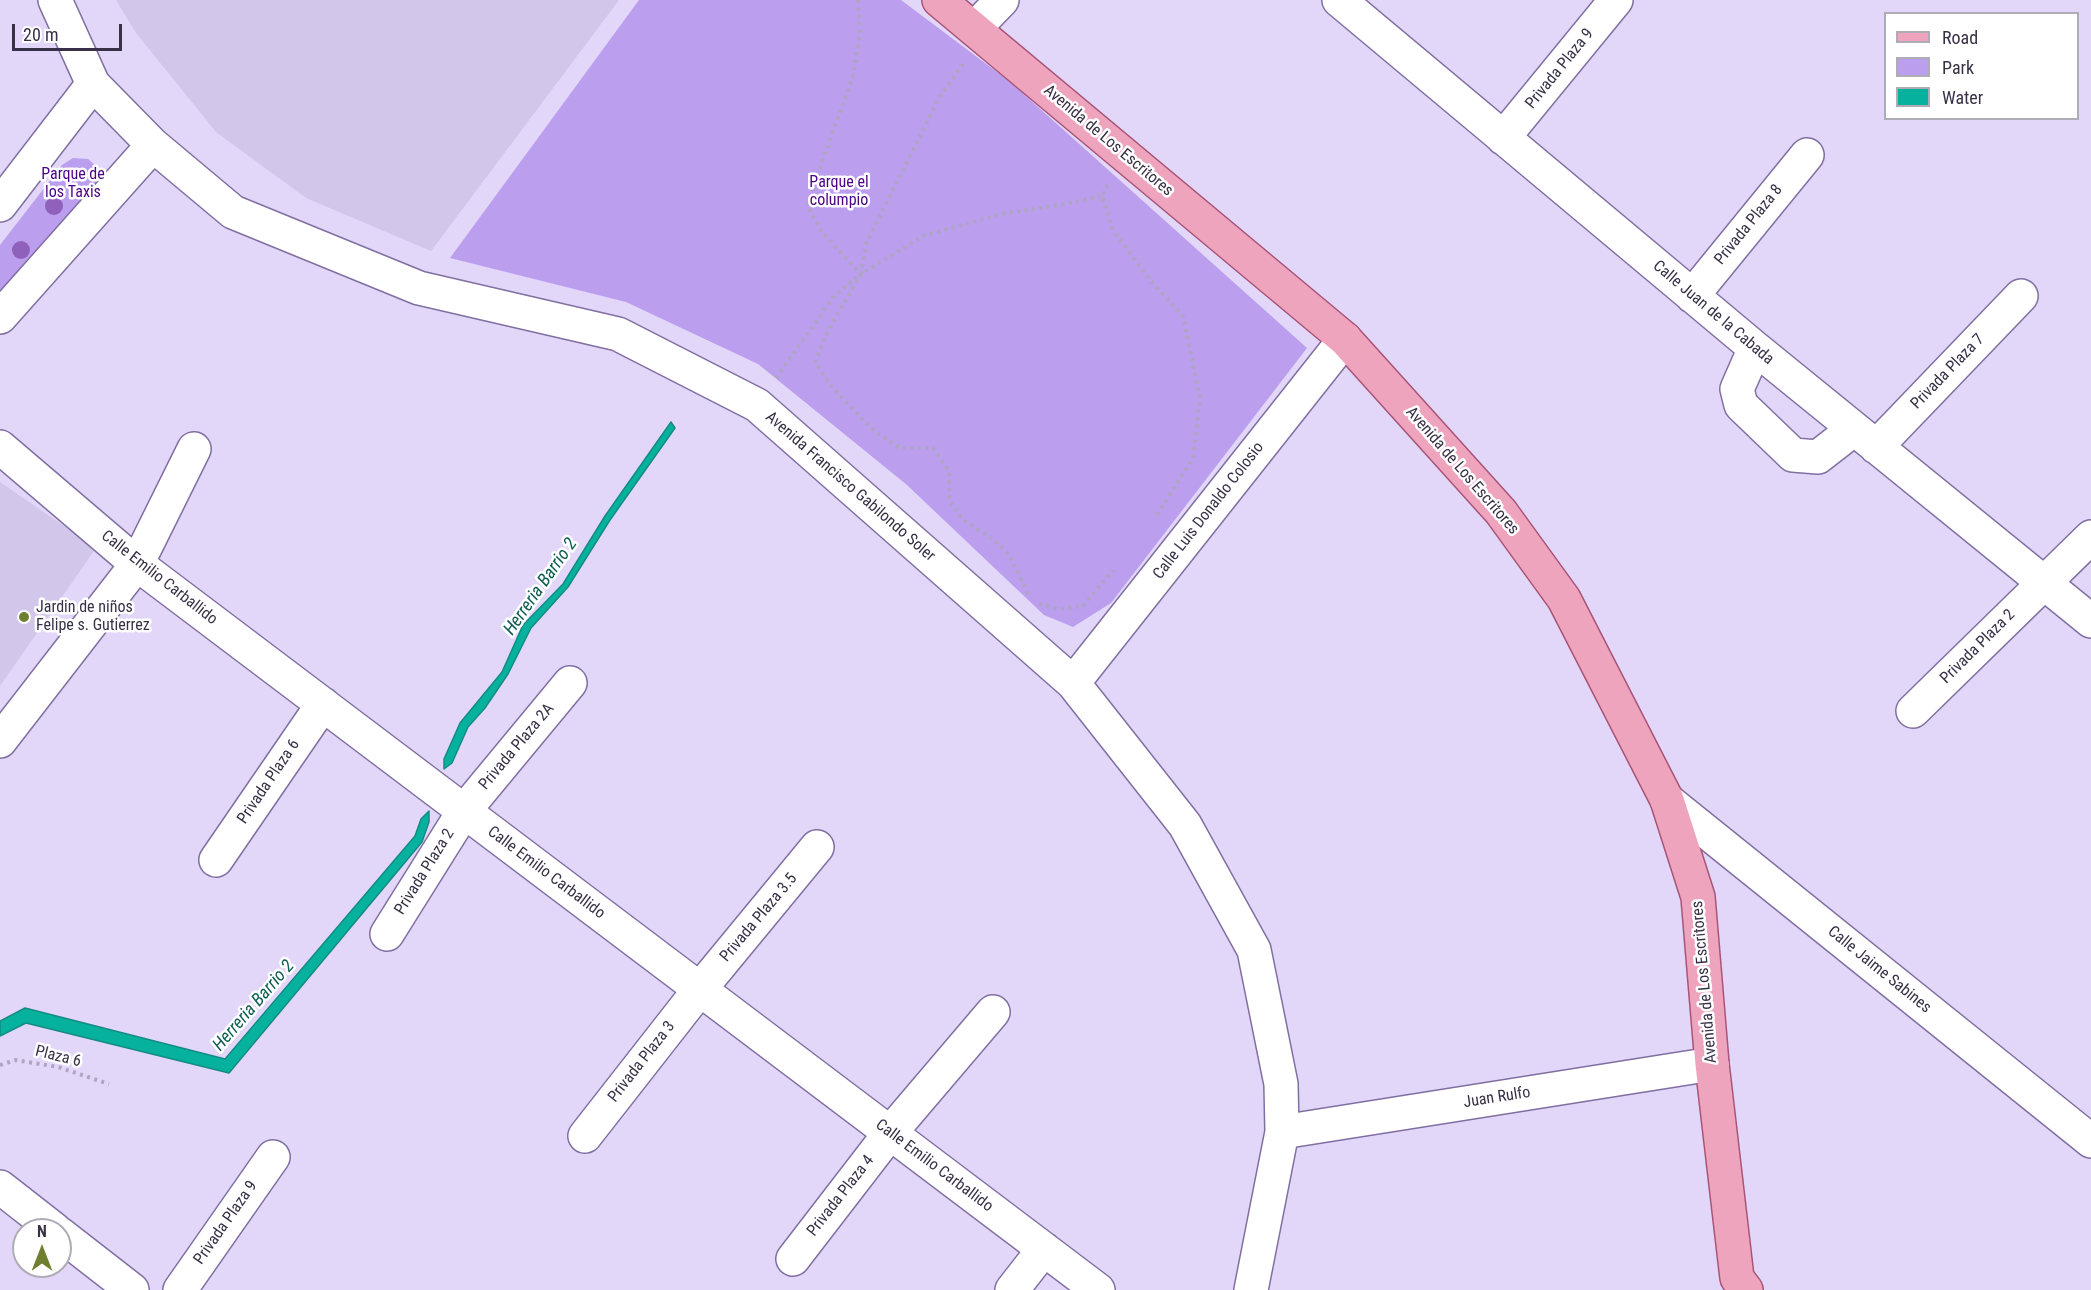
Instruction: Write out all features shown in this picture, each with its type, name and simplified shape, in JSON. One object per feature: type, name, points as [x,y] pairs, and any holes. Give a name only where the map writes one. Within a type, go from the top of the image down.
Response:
[{"type":"main road","name":"Avenida de Los Escritores","points":[[939,0],[1346,339],[1502,512],[1564,599],[1667,800],[1698,897],[1712,1064],[1739,1286]]},
{"type":"street","name":"Avenida Francisco Gabilondo Soler","points":[[55,0],[93,84],[153,145],[233,212],[419,288],[618,334],[757,405],[1072,683],[1185,825],[1254,950],[1281,1084],[1282,1132],[1251,1290]]},
{"type":"street","points":[[979,32],[1002,0]]},
{"type":"street","name":"Calle Juan de la Cabada","points":[[1339,0],[1692,296],[2091,621]]},
{"type":"street","name":"Privada Plaza 9","points":[[1503,138],[1616,0]]},
{"type":"street","points":[[0,205],[93,84]]},
{"type":"street","points":[[0,317],[153,145]]},
{"type":"street","name":"Privada Plaza 8","points":[[1692,296],[1806,155]]},
{"type":"street","name":"Privada Plaza 7","points":[[1755,348],[1737,389],[1741,405],[1793,455],[1818,457],[1865,438],[2021,296]]},
{"type":"street","name":"Calle Luis Donaldo Colosio","points":[[1072,683],[1346,339]]},
{"type":"street","name":"Calle Emilio Carballido","points":[[0,447],[137,564],[1098,1290]]},
{"type":"street","points":[[0,741],[137,564],[194,449]]},
{"type":"street","points":[[2043,583],[2091,537]]},
{"type":"street","name":"Privada Plaza 2","points":[[1913,711],[2043,583]]},
{"type":"street","name":"Privada Plaza 2A","points":[[464,811],[570,683]]},
{"type":"street","name":"Privada Plaza 6","points":[[216,860],[323,704]]},
{"type":"street","name":"Calle Jaime Sabines","points":[[1667,800],[2091,1141]]},
{"type":"street","name":"Privada Plaza 2","points":[[387,933],[464,811]]},
{"type":"street","name":"Privada Plaza 3.5","points":[[700,989],[817,847]]},
{"type":"street","name":"Privada Plaza 3","points":[[585,1136],[700,989]]},
{"type":"street","name":"Privada Plaza 4","points":[[793,1258],[890,1133],[993,1012]]},
{"type":"street","name":"Juan Rulfo","points":[[1282,1132],[1712,1064]]},
{"type":"street","name":"Privada Plaza 9","points":[[180,1290],[273,1157]]},
{"type":"street","points":[[0,1187],[40,1218]]},
{"type":"street","points":[[72,1243],[132,1290]]},
{"type":"street","points":[[1012,1290],[1044,1249]]},
{"type":"path","points":[[858,0],[860,33],[853,76],[808,207],[821,231],[861,274]]},
{"type":"path","points":[[979,32],[939,98],[866,244],[861,274],[829,329],[815,362],[831,386],[875,432],[900,447],[933,447],[949,471],[950,502],[963,520],[1010,554],[1032,602],[1059,609],[1083,606],[1114,570]]},
{"type":"path","points":[[1123,155],[1102,196],[1113,230],[1149,279],[1183,316],[1200,398],[1193,458],[1152,524]]},
{"type":"path","points":[[757,405],[835,295],[861,274],[923,236],[1001,214],[1102,196]]},
{"type":"path","name":"Plaza 6","points":[[0,1065],[16,1060],[57,1067],[109,1084]]},
{"type":"shaded area","points":[[116,0],[619,0],[431,251],[306,198],[216,132],[136,33]]},
{"type":"shaded area","name":"Jardin de niños Felipe s. Gutierrez","points":[[0,482],[96,548],[0,686]]},
{"type":"green space","name":"Parque el columpio","points":[[639,0],[901,0],[1009,81],[1307,348],[1111,603],[1073,627],[1044,615],[907,485],[758,364],[626,302],[450,258]]},
{"type":"green space","name":"Parque de los Taxis","points":[[73,158],[88,159],[98,168],[98,185],[0,304],[0,245],[62,165]]},
{"type":"water","points":[[671,422],[675,428],[610,520],[568,587],[531,628],[508,674],[485,708],[468,727],[452,763],[444,769],[444,759],[460,723],[502,672],[523,625],[563,584],[605,516]]},
{"type":"water","points":[[429,811],[429,822],[422,842],[229,1073],[26,1023],[0,1036],[0,1021],[25,1008],[225,1059],[415,836],[421,819]]},
{"type":"place","name":"Jardin de niños Felipe s. Gutierrez","points":[[24,617]]},
{"type":"water label","name":"Herreria Barrio 2","points":[[541,587]]},
{"type":"water label","name":"Herreria Barrio 2","points":[[254,1006]]}]
